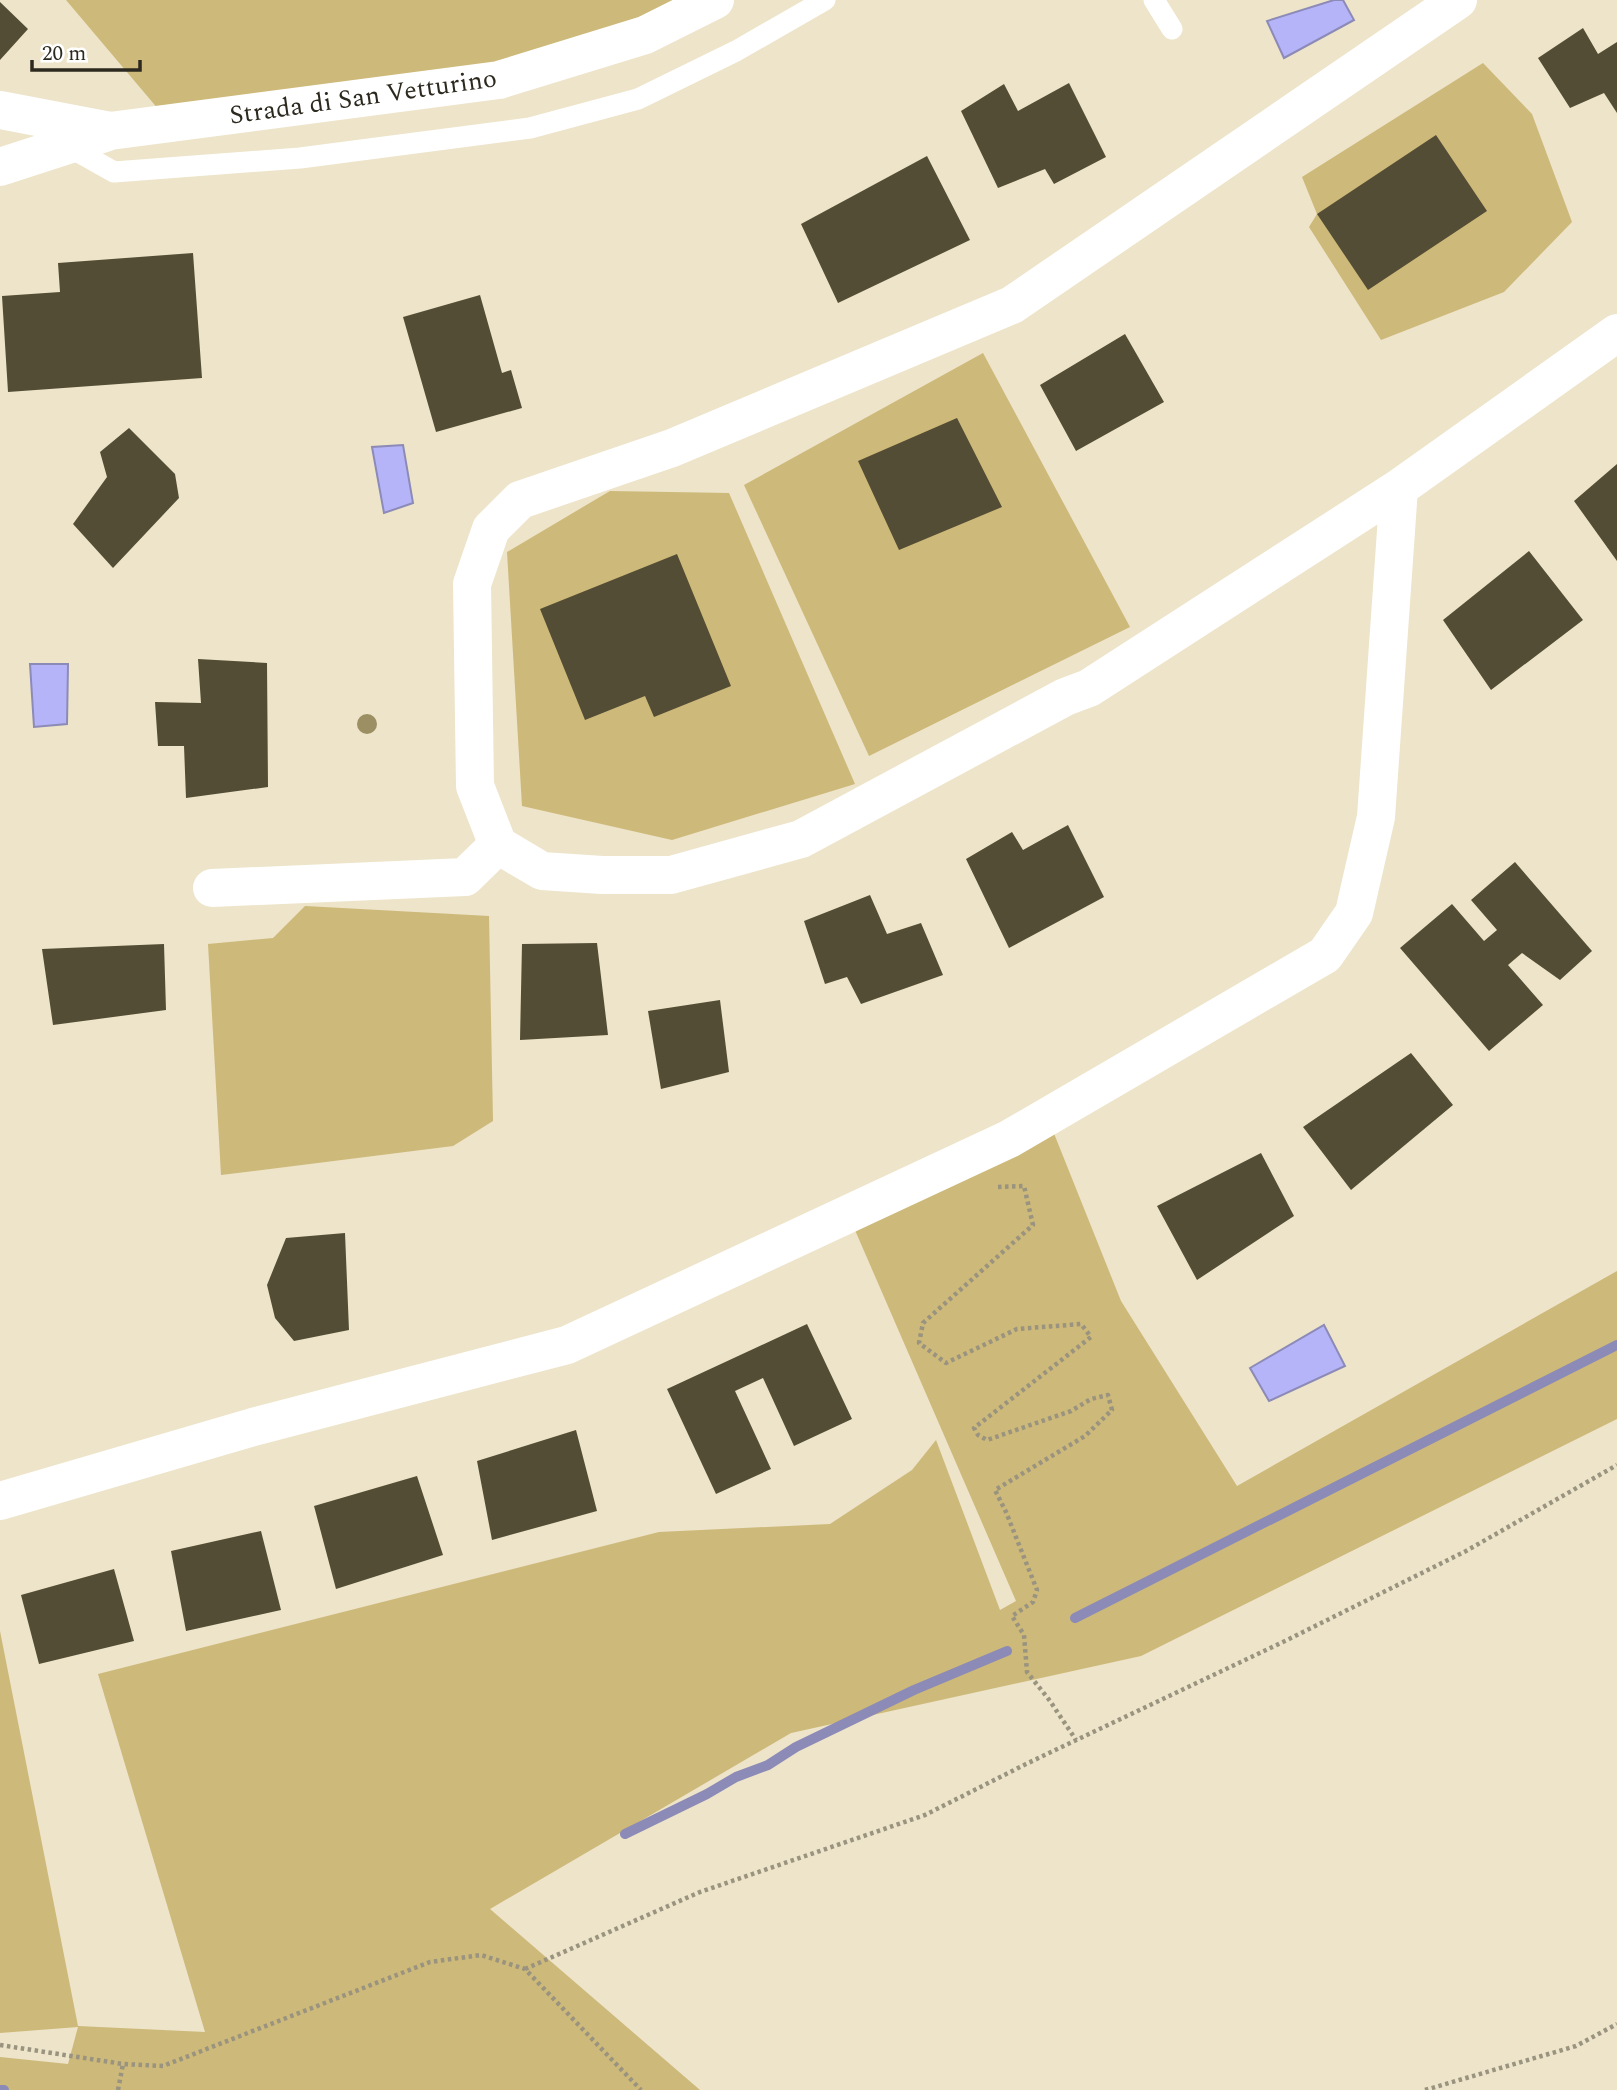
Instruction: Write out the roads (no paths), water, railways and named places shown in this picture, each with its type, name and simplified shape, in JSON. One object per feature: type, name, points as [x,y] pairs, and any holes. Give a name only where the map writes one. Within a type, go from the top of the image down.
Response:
[{"type":"street","name":"Strada di San Vetturino","points":[[0,110],[110,131],[499,80],[645,35],[715,0]]},
{"type":"street","points":[[1458,0],[1013,305],[672,448],[520,500],[491,529],[472,584],[475,786],[498,845],[542,871],[602,875],[671,875],[801,839],[1065,697],[1089,688],[1399,488],[1617,333]]},
{"type":"street","points":[[0,167],[110,131]]},
{"type":"street","points":[[0,1501],[253,1427],[567,1345],[1009,1139],[1325,955],[1354,913],[1376,817],[1399,488]]},
{"type":"street","points":[[212,888],[465,877],[498,845]]},
{"type":"lane","points":[[66,145],[114,172],[300,158],[530,128],[638,99],[736,51],[825,0]]},
{"type":"lane","points":[[1154,0],[1172,29]]},
{"type":"water","points":[[1334,0],[1343,0],[1354,20],[1284,58],[1267,21]]},
{"type":"water","points":[[403,445],[413,503],[384,513],[372,447]]},
{"type":"water","points":[[30,664],[68,664],[67,724],[34,727]]},
{"type":"water","points":[[1324,1325],[1345,1366],[1269,1401],[1250,1368]]},
{"type":"waterway","points":[[1075,1618],[1617,1345]]},
{"type":"waterway","points":[[625,1834],[914,1690],[1007,1651]]}]
